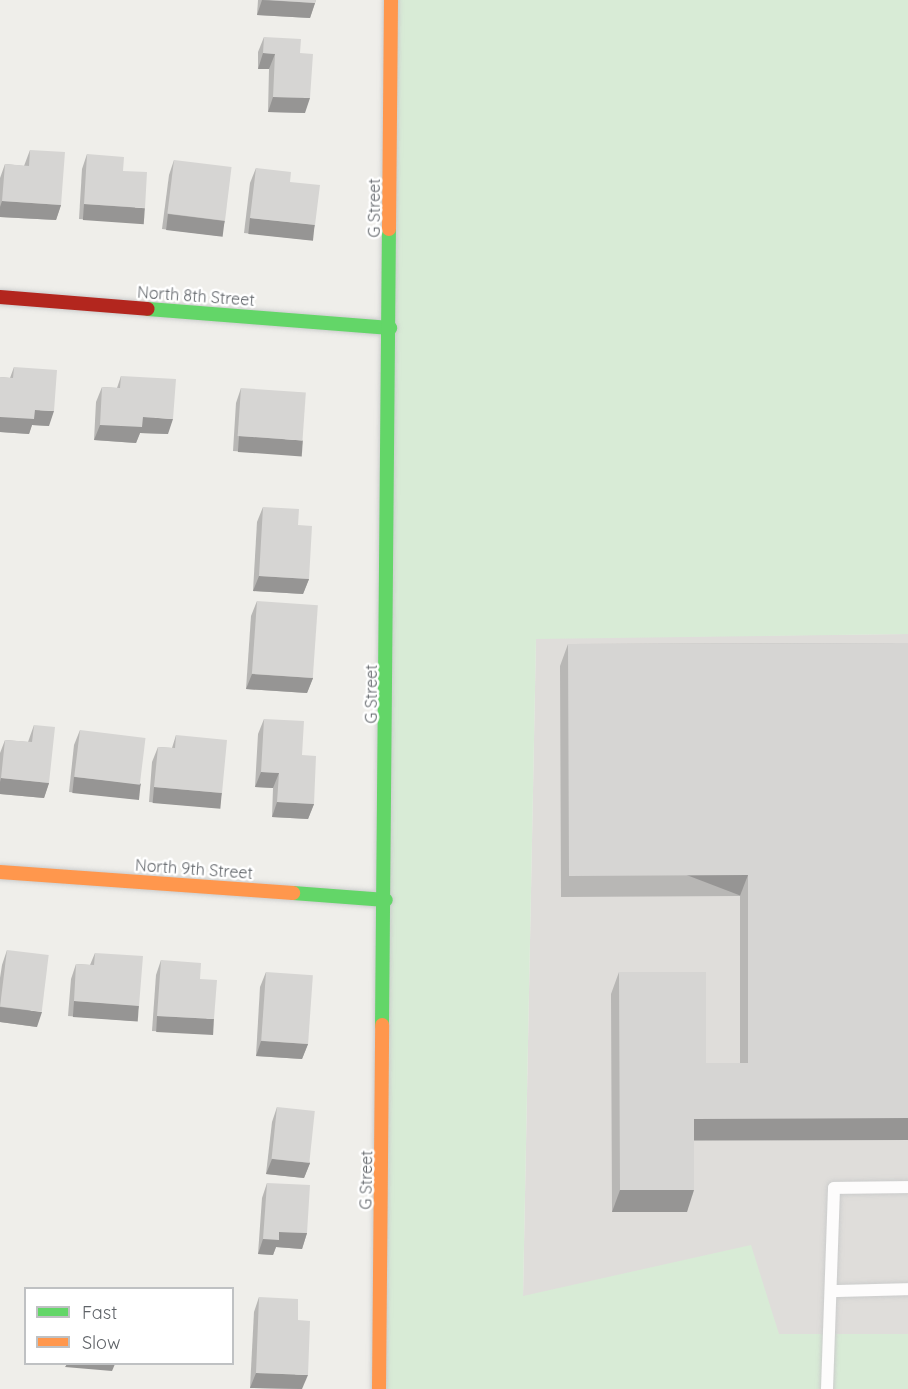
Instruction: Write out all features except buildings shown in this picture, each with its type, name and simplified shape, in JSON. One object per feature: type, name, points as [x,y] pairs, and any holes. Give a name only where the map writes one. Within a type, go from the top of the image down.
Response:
[{"type":"street","name":"G Street","points":[[379,1389],[386,900],[391,0]]},
{"type":"street","name":"North 8th Street","points":[[0,297],[390,328]]},
{"type":"street","name":"North 9th Street","points":[[0,872],[386,900]]},
{"type":"lane","points":[[826,1389],[834,1291],[834,1188],[908,1188]]},
{"type":"lane","points":[[834,1291],[908,1289]]},
{"type":"shaded area","points":[[908,634],[908,1334],[779,1334],[523,1297],[536,638]]},
{"type":"green space","points":[[390,0],[908,0],[908,634],[536,639],[523,1296],[751,1245],[779,1334],[908,1334],[908,1389],[382,1389]]},
{"type":"traffic: fast","points":[[382,1025],[389,229]]},
{"type":"traffic: fast","points":[[148,309],[390,328]]},
{"type":"traffic: fast","points":[[293,893],[386,900]]},
{"type":"traffic: slow","points":[[389,229],[391,0]]},
{"type":"traffic: slow","points":[[0,872],[293,893]]},
{"type":"traffic: slow","points":[[379,1389],[382,1025]]},
{"type":"traffic: jam","points":[[0,297],[148,309]]}]
